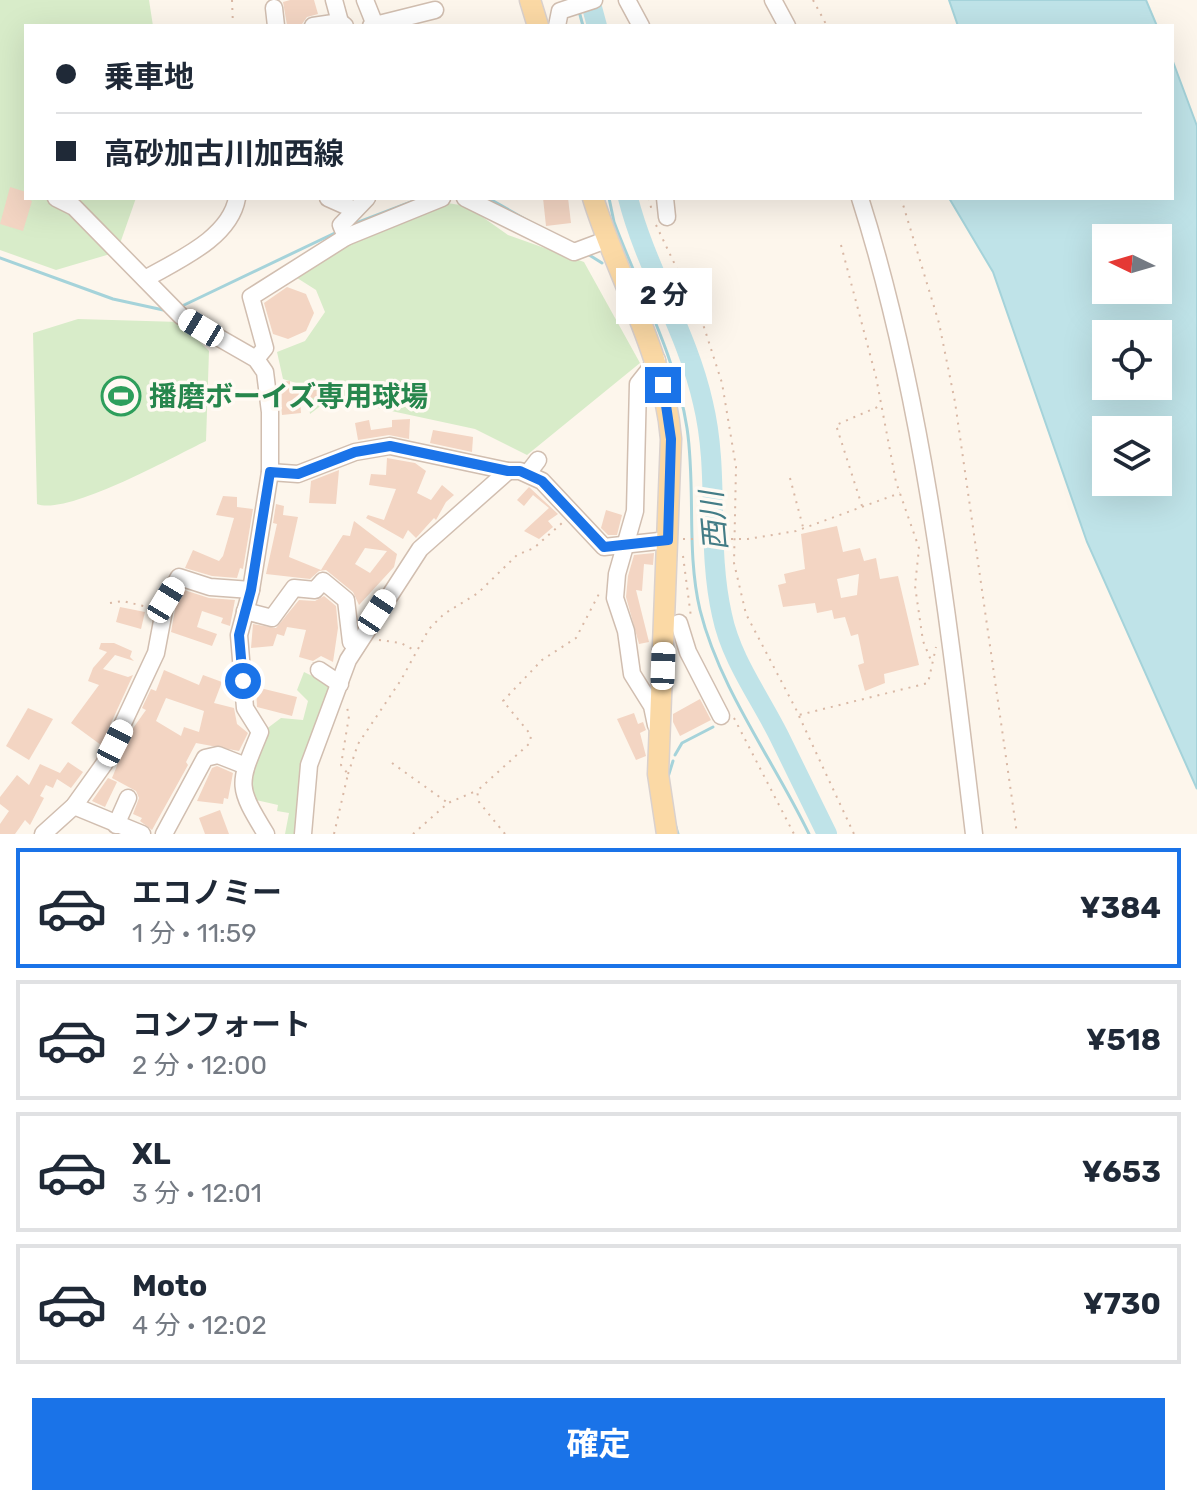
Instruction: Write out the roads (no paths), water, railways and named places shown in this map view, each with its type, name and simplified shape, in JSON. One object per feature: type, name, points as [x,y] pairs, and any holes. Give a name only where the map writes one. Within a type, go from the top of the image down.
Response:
[{"type":"main road","points":[[530,0],[537,24]]},
{"type":"main road","points":[[594,200],[606,240],[657,360],[671,439],[679,544],[663,666],[658,774],[667,834]]},
{"type":"street","points":[[334,0],[342,24]]},
{"type":"street","points":[[365,0],[373,24]]},
{"type":"street","points":[[557,24],[560,11],[594,0]]},
{"type":"street","points":[[627,0],[640,24]]},
{"type":"street","points":[[773,0],[786,24]]},
{"type":"street","points":[[274,8],[276,24]]},
{"type":"street","points":[[378,24],[435,12]]},
{"type":"street","points":[[60,200],[74,207],[176,310],[256,359],[265,372],[270,412],[270,472],[251,590],[239,635],[243,698],[260,732],[246,766],[244,799],[265,834]]},
{"type":"street","points":[[145,279],[186,255],[230,222],[236,200]]},
{"type":"street","points":[[339,200],[361,204]]},
{"type":"street","points":[[256,359],[265,348],[251,297],[346,237],[437,200]]},
{"type":"street","points":[[469,200],[574,252],[606,240]]},
{"type":"street","points":[[861,200],[879,254],[913,420],[949,638],[974,834]]},
{"type":"street","points":[[346,237],[341,225],[361,204]]},
{"type":"street","points":[[657,360],[638,384],[635,511],[624,545],[615,598],[626,631],[632,674],[652,706],[660,738]]},
{"type":"street","points":[[270,472],[298,474],[355,452],[390,446],[508,471],[533,467],[570,515],[604,547],[679,544]]},
{"type":"street","points":[[350,644],[420,549],[508,471]]},
{"type":"street","points":[[43,834],[74,806],[96,778],[156,653],[166,600],[179,577],[210,587],[251,590]]},
{"type":"street","points":[[245,611],[272,618],[294,588],[315,590],[323,581],[346,600],[350,644],[343,691],[309,765],[303,834]]},
{"type":"street","points":[[679,623],[688,652],[721,716]]},
{"type":"street","points":[[663,666],[688,652]]},
{"type":"street","points":[[319,670],[343,691]]},
{"type":"street","points":[[164,834],[205,758],[218,755],[246,766]]},
{"type":"street","points":[[116,825],[128,798]]},
{"type":"street","points":[[74,806],[142,834]]},
{"type":"water","points":[[949,0],[1146,0],[1156,24],[957,24]]},
{"type":"water","points":[[1174,64],[1197,126],[1197,789],[1087,542],[993,272],[950,200],[1174,200]]},
{"type":"waterway","name":"西川","points":[[590,0],[596,24]]},
{"type":"waterway","points":[[579,11],[582,24]]},
{"type":"waterway","points":[[492,200],[530,222]]},
{"type":"waterway","points":[[609,200],[614,222],[666,349],[682,401],[690,451],[693,565],[700,610],[709,640],[734,697],[809,834]]},
{"type":"waterway","name":"西川","points":[[629,200],[645,250],[687,351],[703,403],[711,456],[717,589],[726,631],[827,834]]},
{"type":"waterway","points":[[351,225],[411,202]]},
{"type":"waterway","points":[[182,306],[337,232]]},
{"type":"waterway","points":[[586,253],[602,263]]},
{"type":"waterway","points":[[0,258],[113,299],[168,311]]},
{"type":"waterway","points":[[675,755],[682,743],[713,727]]},
{"type":"waterway","points":[[668,777],[673,761]]},
{"type":"waterway","points":[[675,824],[678,834]]},
{"type":"place","name":"播磨ボーイズ専用球場","points":[[121,396]]}]
